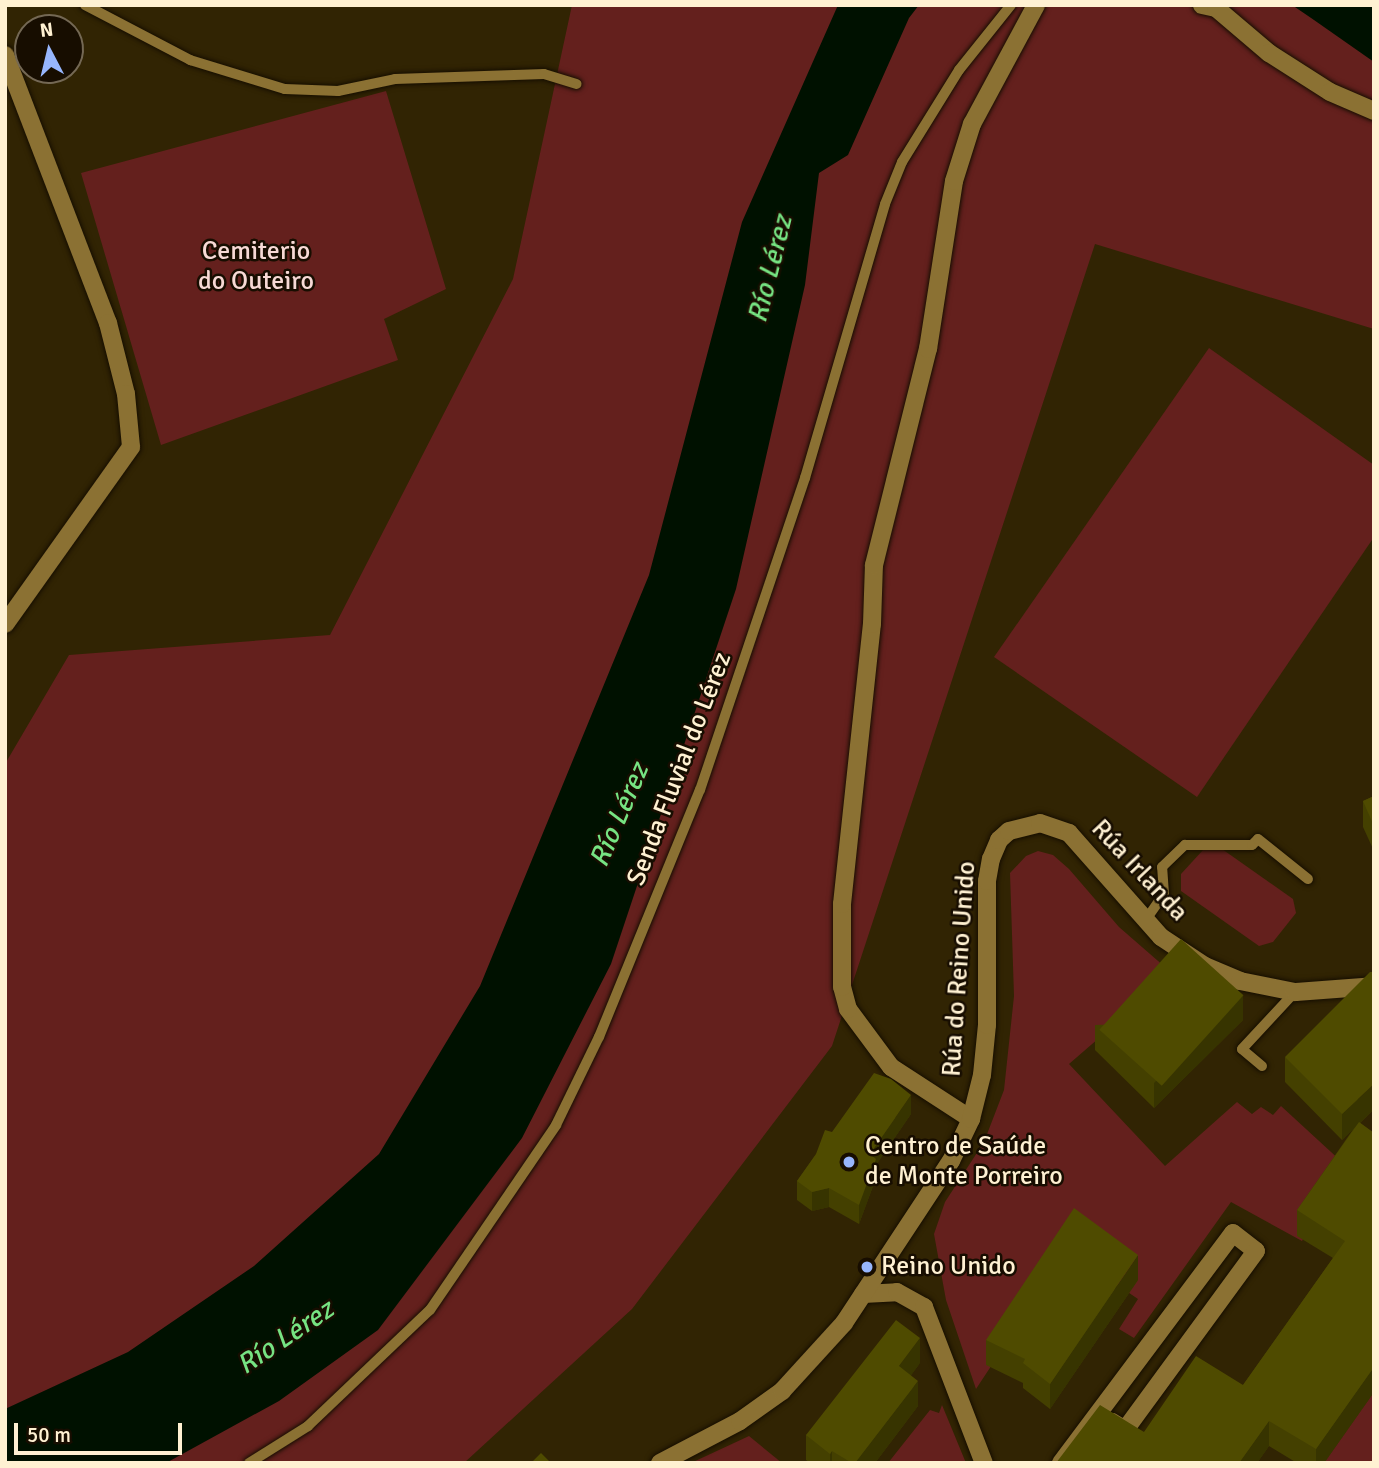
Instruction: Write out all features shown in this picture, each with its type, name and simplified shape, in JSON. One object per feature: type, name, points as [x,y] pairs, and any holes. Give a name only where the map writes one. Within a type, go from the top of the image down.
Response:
[{"type":"street","points":[[971,1119],[891,1067],[848,1009],[842,988],[842,904],[872,624],[874,565],[928,349],[954,181],[972,124],[1036,5]]},
{"type":"street","points":[[1202,5],[1216,8],[1269,53],[1331,92],[1374,111]]},
{"type":"street","points":[[5,55],[108,323],[126,394],[131,447],[5,624]]},
{"type":"street","name":"Rúa Irlanda","points":[[1024,824],[1040,823],[1069,833],[1145,921],[1205,966],[1240,981],[1295,992],[1374,986]]},
{"type":"street","name":"Rúa do Reino Unido","points":[[660,1463],[740,1420],[782,1391],[844,1323],[951,1161],[971,1119],[987,1025],[990,859],[999,840],[1024,824]]},
{"type":"street","points":[[1061,1463],[1098,1413],[1233,1233],[1256,1251],[1125,1430],[1098,1413]]},
{"type":"street","points":[[863,1294],[897,1292],[924,1307],[984,1463]]},
{"type":"lane","points":[[85,5],[190,60],[285,89],[338,91],[395,79],[544,74],[576,84]]},
{"type":"lane","name":"Senda Fluvial do Lérez","points":[[249,1463],[307,1426],[430,1310],[556,1125],[599,1037],[700,790],[805,478],[884,204],[902,162],[959,70],[1011,5]]},
{"type":"lane","points":[[1145,921],[1164,894],[1162,867],[1185,845],[1252,845],[1258,839],[1308,879]]},
{"type":"lane","points":[[1262,1066],[1242,1049],[1295,992]]},
{"type":"green space","points":[[572,5],[1374,5],[1374,329],[1095,244],[832,1046],[632,1309],[464,1463],[5,1463],[5,764],[69,655],[330,635],[513,279]]},
{"type":"green space","name":"Cemiterio do Outeiro","points":[[386,91],[446,289],[384,319],[398,360],[161,445],[81,173]]},
{"type":"green space","points":[[1209,348],[1374,465],[1374,537],[1197,797],[994,657]]},
{"type":"green space","points":[[1222,849],[1293,899],[1296,913],[1273,942],[1259,946],[1181,891],[1181,874],[1203,850]]},
{"type":"green space","points":[[1038,851],[1053,855],[1069,869],[1119,927],[1173,974],[1069,1064],[1165,1166],[1237,1102],[1252,1114],[1261,1107],[1273,1115],[1281,1106],[1343,1163],[1302,1241],[1231,1202],[1134,1338],[1119,1329],[1138,1299],[1067,1251],[976,1389],[946,1300],[934,1234],[945,1202],[984,1142],[1004,1090],[1014,996],[1010,873],[1026,856]]},
{"type":"green space","points":[[1374,1392],[1374,1463],[1324,1463]]},
{"type":"green space","points":[[942,1405],[966,1463],[888,1463],[930,1410],[939,1413]]},
{"type":"green space","points":[[749,1436],[782,1463],[691,1463]]},
{"type":"water","name":"Río Lérez","points":[[838,5],[919,5],[909,18],[848,155],[819,173],[805,285],[736,589],[611,964],[522,1138],[378,1330],[279,1401],[166,1463],[5,1463],[5,1409],[128,1352],[254,1266],[379,1154],[480,986],[649,575],[742,222]]},
{"type":"water","points":[[1292,5],[1374,5],[1374,62],[1314,20]]},
{"type":"building","points":[[1374,796],[1374,826],[1363,801]]},
{"type":"building","points":[[1181,939],[1243,995],[1162,1086],[1099,1030]]},
{"type":"building","points":[[1370,972],[1374,972],[1374,1084],[1342,1114],[1285,1057]]},
{"type":"building","name":"Centro de Saúde de Monte Porreiro","points":[[874,1073],[891,1079],[911,1095],[870,1154],[876,1159],[859,1205],[829,1188],[812,1192],[797,1181],[816,1154],[825,1130],[832,1132]]},
{"type":"building","points":[[1359,1122],[1374,1133],[1374,1367],[1316,1449],[1269,1421],[1239,1463],[1056,1463],[1100,1405],[1144,1432],[1196,1356],[1243,1385],[1345,1241],[1297,1210]]},
{"type":"building","points":[[1074,1208],[1138,1255],[1050,1384],[1023,1363],[1025,1359],[986,1340]]},
{"type":"building","points":[[896,1320],[920,1338],[899,1366],[918,1381],[855,1463],[852,1463],[832,1451],[830,1454],[806,1435]]},
{"type":"building","points":[[541,1453],[551,1463],[531,1463]]},
{"type":"place","name":"Centro de Saúde de Monte Porreiro","points":[[849,1162]]},
{"type":"place","name":"Reino Unido","points":[[867,1267]]}]
